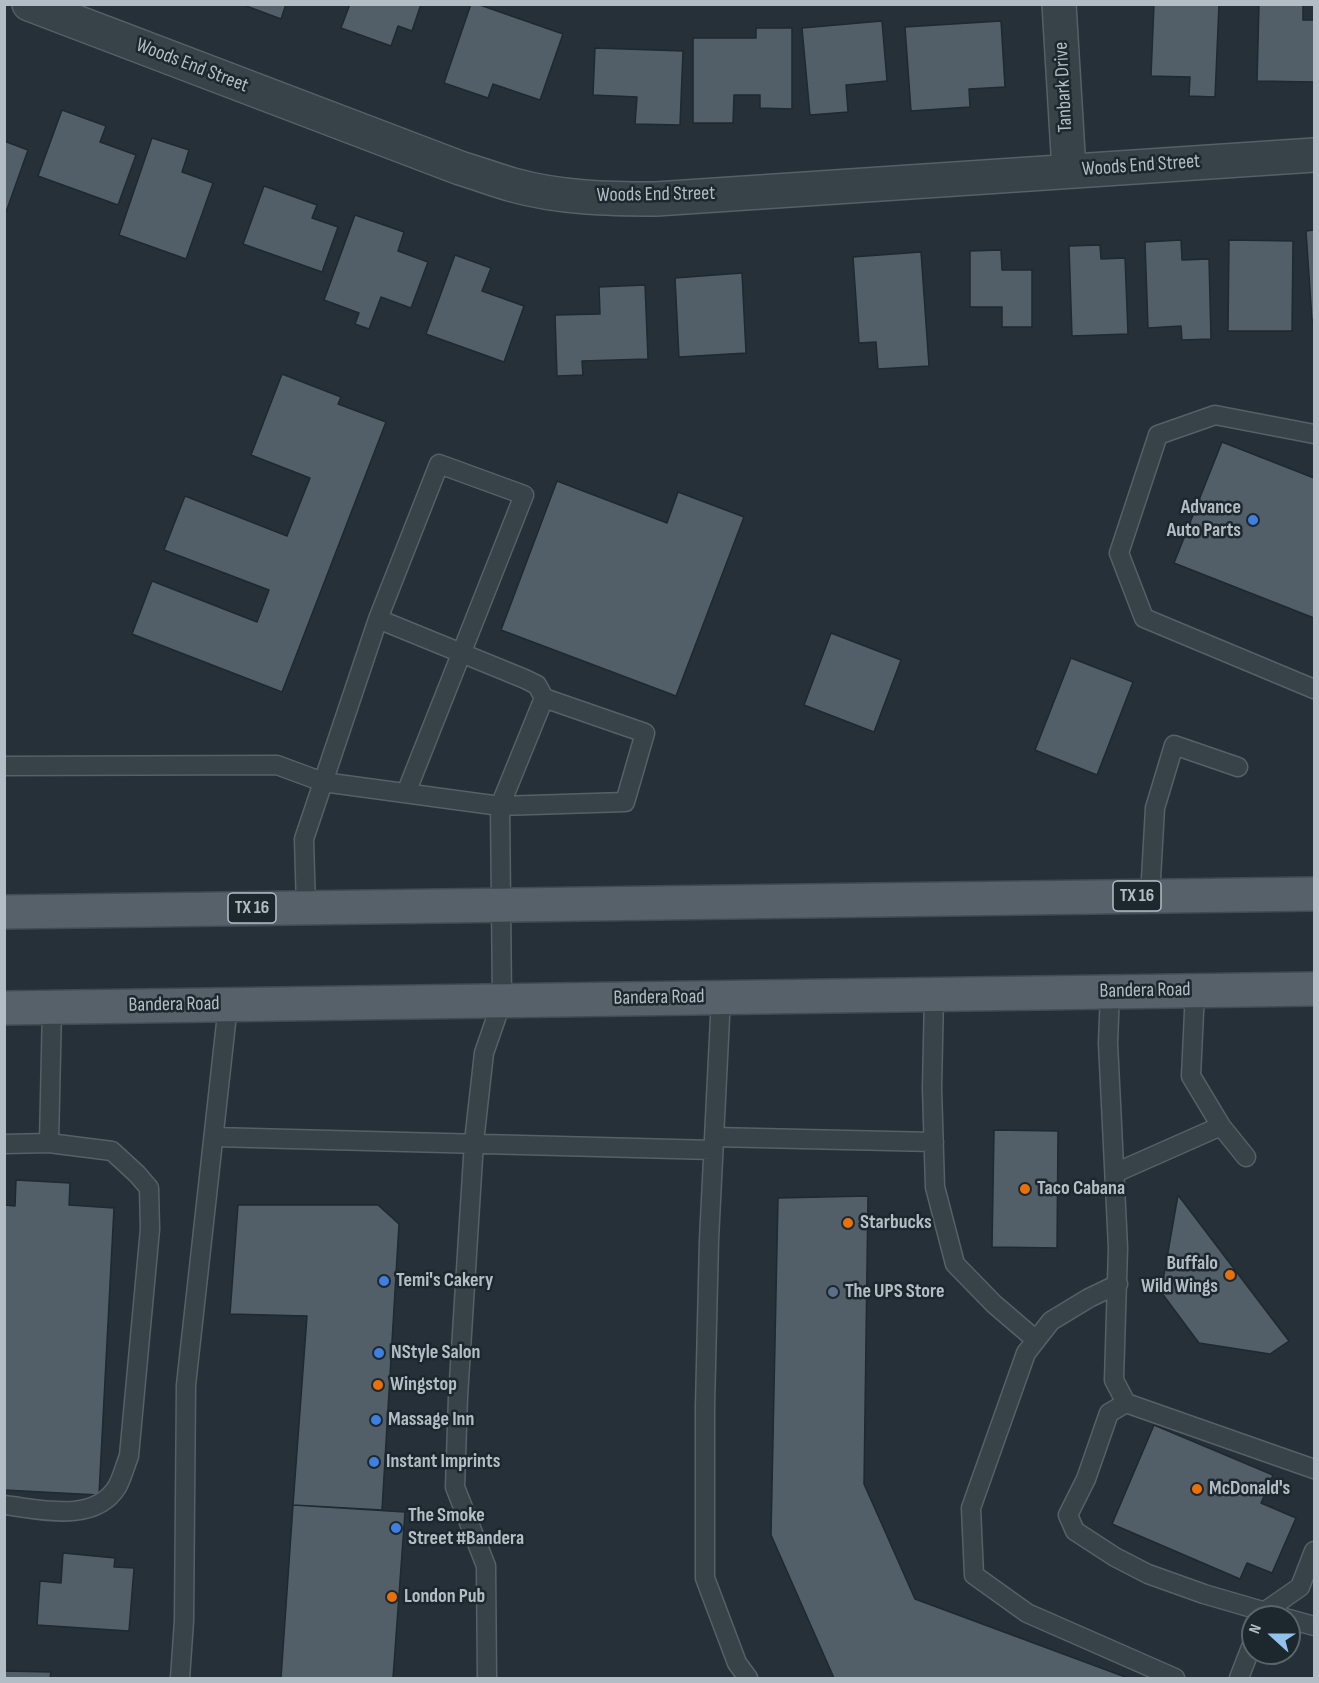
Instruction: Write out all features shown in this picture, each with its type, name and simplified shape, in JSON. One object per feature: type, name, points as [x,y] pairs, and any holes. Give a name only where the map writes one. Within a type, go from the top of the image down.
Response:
[{"type":"main road","name":"TX 16","points":[[4,912],[1314,894]]},
{"type":"main road","name":"Bandera Road","points":[[4,1008],[1314,989]]},
{"type":"main road","points":[[1201,991],[1314,1011]]},
{"type":"street","name":"Woods End Street","points":[[29,4],[460,168],[513,185],[561,195],[608,199],[656,199],[1314,155]]},
{"type":"street","name":"Tanbark Drive","points":[[1059,4],[1069,170]]},
{"type":"lane","points":[[1314,434],[1215,415],[1158,435],[1119,553],[1144,618],[1314,689]]},
{"type":"lane","points":[[306,908],[304,839],[378,619],[440,464],[524,495],[406,793]]},
{"type":"lane","points":[[4,766],[277,765],[323,782],[500,806],[625,802],[645,733],[544,698],[537,686],[525,679],[378,619]]},
{"type":"lane","points":[[487,1678],[486,1566],[455,1487],[458,1397],[474,1142],[484,1053],[502,1001],[500,806],[544,698]]},
{"type":"lane","points":[[1150,896],[1155,808],[1174,744],[1238,767]]},
{"type":"lane","points":[[1201,991],[1191,1076],[1221,1126],[1246,1157]]},
{"type":"lane","points":[[1110,992],[1108,1043],[1118,1248],[1114,1380],[1126,1403],[1314,1469]]},
{"type":"lane","points":[[934,994],[932,1088],[935,1187],[955,1263],[994,1304],[1036,1340]]},
{"type":"lane","points":[[721,997],[709,1240],[705,1406],[705,1578],[737,1663],[748,1678]]},
{"type":"lane","points":[[180,1678],[184,1621],[186,1385],[228,1005]]},
{"type":"lane","points":[[49,1143],[52,1007]]},
{"type":"lane","points":[[1115,1173],[1221,1126]]},
{"type":"lane","points":[[214,1137],[474,1142],[934,1142]]},
{"type":"lane","points":[[4,1144],[49,1143],[112,1151],[149,1188],[150,1229],[129,1456],[117,1487],[99,1505],[70,1512],[4,1505]]},
{"type":"lane","points":[[1118,1284],[1089,1298],[1051,1322],[1026,1353],[970,1508],[974,1575],[1027,1613],[1175,1678]]},
{"type":"lane","points":[[1126,1403],[1109,1413],[1086,1479],[1068,1515],[1075,1531],[1115,1557],[1148,1574],[1241,1607]]},
{"type":"lane","points":[[1277,1605],[1300,1587],[1314,1551]]},
{"type":"building","points":[[241,4],[286,4],[281,19]]},
{"type":"building","points":[[350,4],[421,4],[412,31],[398,26],[391,46],[341,28]]},
{"type":"building","points":[[471,4],[477,4],[563,34],[540,100],[493,84],[488,98],[444,83]]},
{"type":"building","points":[[1154,4],[1219,4],[1215,97],[1189,96],[1190,77],[1151,76]]},
{"type":"building","points":[[1259,4],[1303,4],[1303,20],[1314,20],[1314,82],[1257,81]]},
{"type":"building","points":[[882,21],[887,81],[846,85],[848,112],[810,115],[802,28]]},
{"type":"building","points":[[1001,21],[1005,87],[969,89],[970,107],[911,111],[905,27]]},
{"type":"building","points":[[756,28],[792,28],[792,109],[760,108],[760,95],[734,95],[733,123],[693,123],[693,38],[756,38]]},
{"type":"building","points":[[595,48],[683,51],[680,125],[635,124],[637,97],[593,95]]},
{"type":"building","points":[[62,110],[106,126],[100,142],[136,155],[118,205],[38,176]]},
{"type":"building","points":[[152,138],[189,150],[182,172],[213,183],[186,259],[119,235]]},
{"type":"building","points":[[4,141],[28,150],[6,212],[4,211]]},
{"type":"building","points":[[264,186],[317,205],[312,218],[338,227],[322,272],[243,244]]},
{"type":"building","points":[[355,215],[404,232],[398,251],[428,262],[411,308],[381,297],[369,329],[355,324],[359,313],[324,300]]},
{"type":"building","points":[[1314,230],[1314,320],[1312,320],[1306,231]]},
{"type":"building","points":[[1181,240],[1182,260],[1209,259],[1211,339],[1182,340],[1181,326],[1148,328],[1145,242]]},
{"type":"building","points":[[1229,240],[1293,241],[1292,331],[1228,331]]},
{"type":"building","points":[[1100,245],[1101,259],[1125,258],[1128,334],[1072,336],[1069,246]]},
{"type":"building","points":[[1001,250],[1002,270],[1032,270],[1032,327],[1002,327],[1002,307],[970,307],[970,251]]},
{"type":"building","points":[[921,252],[929,366],[878,369],[876,342],[859,343],[853,257]]},
{"type":"building","points":[[455,255],[491,268],[482,291],[524,306],[504,362],[426,334]]},
{"type":"building","points":[[742,273],[746,353],[679,357],[675,278]]},
{"type":"building","points":[[645,285],[648,359],[582,361],[583,375],[557,376],[555,315],[600,314],[599,287]]},
{"type":"building","points":[[282,374],[341,397],[338,404],[386,422],[282,692],[132,634],[152,581],[257,622],[269,590],[164,550],[185,496],[287,536],[310,478],[251,455]]},
{"type":"building","name":"Advance Auto Parts","points":[[1222,442],[1314,478],[1314,618],[1174,563]]},
{"type":"building","points":[[557,481],[667,523],[678,492],[744,517],[676,696],[501,630]]},
{"type":"building","points":[[831,633],[901,660],[874,732],[804,705]]},
{"type":"building","points":[[1071,658],[1133,682],[1097,775],[1035,750]]},
{"type":"building","name":"Taco Cabana","points":[[994,1130],[1058,1131],[1057,1248],[992,1247]]},
{"type":"building","points":[[16,1180],[70,1183],[69,1205],[114,1208],[99,1495],[4,1490],[4,1205],[15,1206]]},
{"type":"building","points":[[1178,1195],[1289,1341],[1270,1354],[1199,1343],[1161,1292]]},
{"type":"building","points":[[868,1196],[864,1484],[915,1599],[1128,1678],[834,1678],[771,1535],[778,1198]]},
{"type":"building","points":[[238,1205],[378,1205],[399,1224],[382,1510],[293,1505],[307,1316],[230,1314]]},
{"type":"building","name":"McDonald's","points":[[1154,1425],[1273,1475],[1261,1503],[1296,1518],[1272,1573],[1247,1563],[1240,1579],[1112,1524]]},
{"type":"building","points":[[293,1505],[405,1512],[393,1678],[281,1678]]},
{"type":"building","points":[[63,1553],[115,1558],[114,1567],[134,1568],[129,1631],[37,1625],[40,1581],[61,1583]]},
{"type":"building","points":[[4,1671],[51,1672],[50,1678],[4,1678]]},
{"type":"place","name":"Advance Auto Parts","points":[[1253,520]]},
{"type":"place","name":"Taco Cabana","points":[[1025,1189]]},
{"type":"place","name":"Starbucks","points":[[848,1223]]},
{"type":"place","name":"Buffalo Wild Wings","points":[[1230,1275]]},
{"type":"place","name":"Temi's Cakery","points":[[384,1281]]},
{"type":"place","name":"The UPS Store","points":[[833,1292]]},
{"type":"place","name":"NStyle Salon","points":[[379,1353]]},
{"type":"place","name":"Wingstop","points":[[378,1385]]},
{"type":"place","name":"Massage Inn","points":[[376,1420]]},
{"type":"place","name":"Instant Imprints","points":[[374,1462]]},
{"type":"place","name":"McDonald's","points":[[1197,1489]]},
{"type":"place","name":"The Smoke Street #Bandera","points":[[396,1528]]},
{"type":"place","name":"London Pub","points":[[392,1597]]}]
